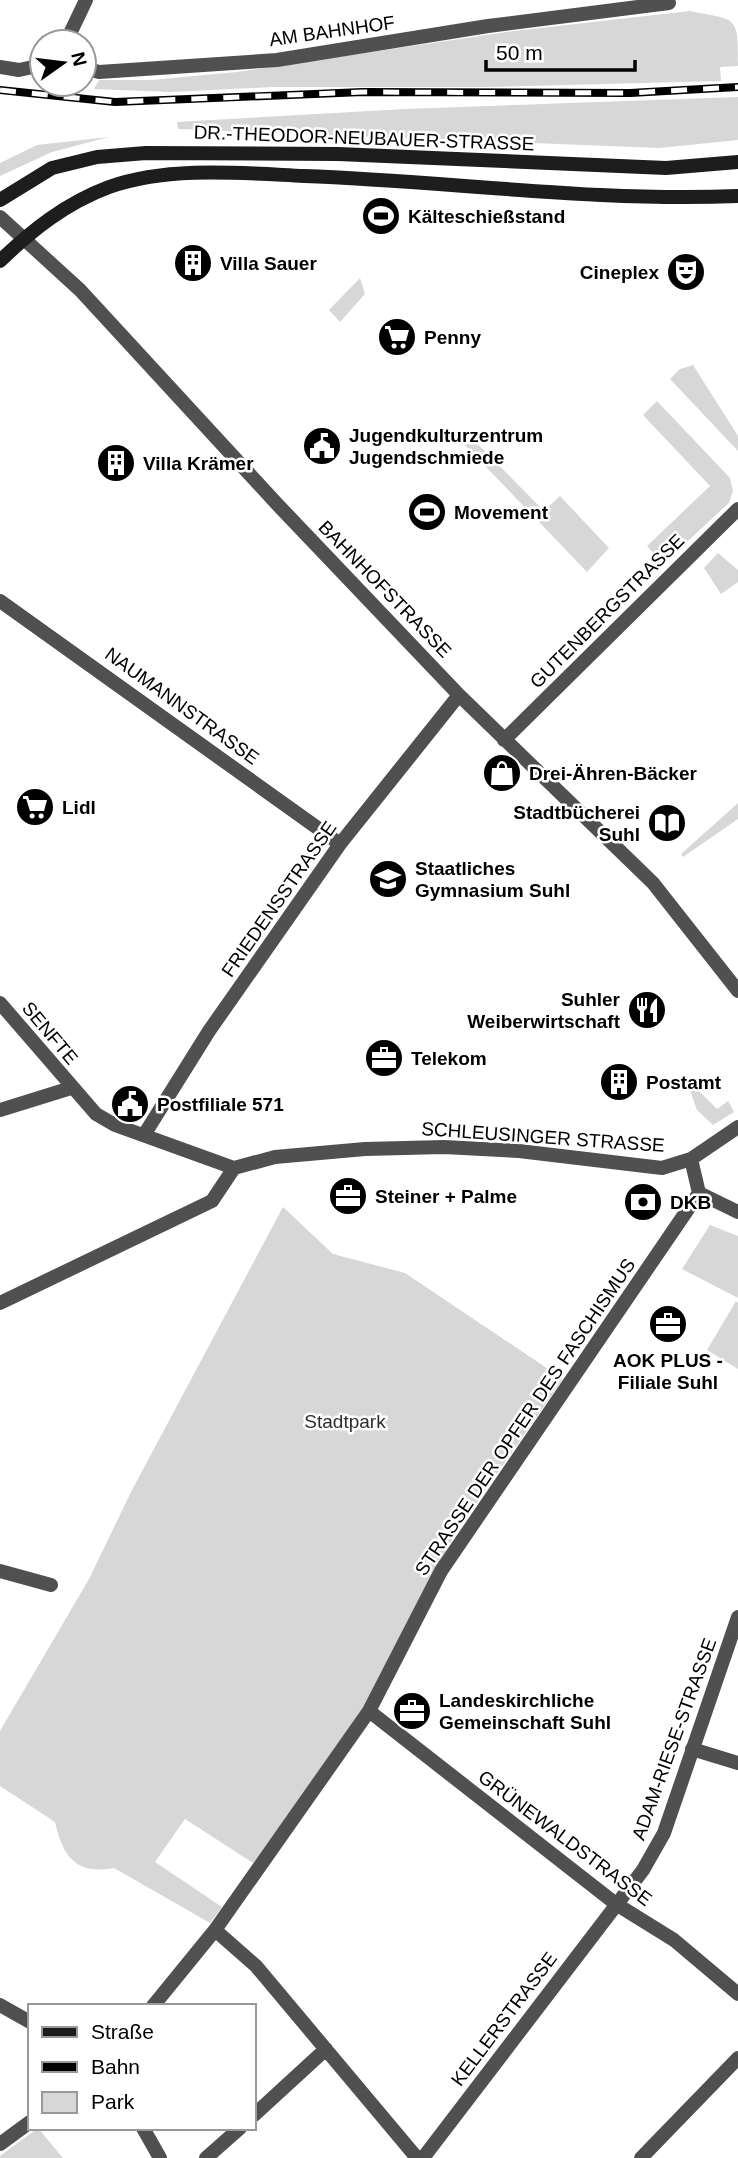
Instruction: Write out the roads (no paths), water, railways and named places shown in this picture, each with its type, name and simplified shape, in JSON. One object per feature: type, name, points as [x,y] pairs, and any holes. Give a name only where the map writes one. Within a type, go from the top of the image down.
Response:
[{"type":"main road","name":"DR.-THEODOR-NEUBAUER-STRASSE","points":[[0,200],[52,168],[97,157],[146,153],[338,154],[666,168],[738,162]]},
{"type":"main road","name":"DR.-THEODOR-NEUBAUER-STRASSE","points":[[0,261],[25,237],[80,199],[136,180],[184,175],[412,180],[473,187],[683,197],[738,196]]},
{"type":"street","points":[[73,28],[86,0]]},
{"type":"street","name":"AM BAHNHOF","points":[[98,72],[277,60],[488,26],[669,3]]},
{"type":"street","points":[[0,67],[19,70],[28,68]]},
{"type":"street","name":"BAHNHOFSTRASSE","points":[[0,217],[80,290],[276,504],[459,695],[653,883],[738,991]]},
{"type":"street","name":"GUTENBERGSTRASSE","points":[[504,740],[738,509]]},
{"type":"street","name":"NAUMANNSTRASSE","points":[[0,601],[340,844]]},
{"type":"street","name":"FRIEDENSSTRASSE","points":[[144,1135],[209,1031],[340,844],[459,695]]},
{"type":"street","name":"SENFTE","points":[[0,1003],[96,1114],[234,1168]]},
{"type":"street","name":"SENFTE","points":[[0,1110],[71,1088]]},
{"type":"street","name":"SCHLEUSINGER STRASSE","points":[[234,1168],[275,1157],[365,1149],[431,1147],[519,1152],[662,1168],[691,1159],[738,1127]]},
{"type":"street","points":[[691,1159],[699,1193],[738,1212]]},
{"type":"street","points":[[0,1303],[212,1201],[234,1168]]},
{"type":"street","name":"STRASSE DER OPFER DES FASCHISMUS","points":[[155,2004],[215,1930],[369,1712],[441,1571],[699,1193]]},
{"type":"street","points":[[0,1571],[51,1585]]},
{"type":"street","name":"ADAM-RIESE-STRASSE","points":[[615,1904],[643,1870],[664,1833],[738,1617]]},
{"type":"street","name":"GRÜNEWALDSTRASSE","points":[[369,1712],[615,1904],[674,1940],[738,1994]]},
{"type":"street","points":[[692,1749],[738,1763]]},
{"type":"street","name":"KELLERSTRASSE","points":[[423,2158],[615,1904]]},
{"type":"street","points":[[215,1930],[256,1966],[417,2158]]},
{"type":"street","points":[[0,2005],[28,2021]]},
{"type":"street","points":[[256,2113],[327,2049]]},
{"type":"street","points":[[641,2158],[738,2058]]},
{"type":"street","points":[[0,2144],[28,2123]]},
{"type":"street","points":[[144,2130],[160,2158]]},
{"type":"street","points":[[205,2158],[238,2130]]},
{"type":"railway","points":[[0,90],[115,102],[363,92],[630,93],[738,87]]},
{"type":"place","name":"Kälteschießstand","points":[[381,216]]},
{"type":"place","name":"Villa Sauer","points":[[193,263]]},
{"type":"place","name":"Cineplex","points":[[686,272]]},
{"type":"place","name":"Penny","points":[[397,337]]},
{"type":"place","name":"Jugendkulturzentrum Jugendschmiede","points":[[322,446]]},
{"type":"place","name":"Villa Krämer","points":[[116,463]]},
{"type":"place","name":"Movement","points":[[427,512]]},
{"type":"place","name":"Drei-Ähren-Bäcker","points":[[502,773]]},
{"type":"place","name":"Lidl","points":[[35,807]]},
{"type":"place","name":"Stadtbücherei Suhl","points":[[667,823]]},
{"type":"place","name":"Staatliches Gymnasium Suhl","points":[[388,879]]},
{"type":"place","name":"Suhler Weiberwirtschaft","points":[[647,1010]]},
{"type":"place","name":"Telekom","points":[[384,1058]]},
{"type":"place","name":"Postamt","points":[[619,1082]]},
{"type":"place","name":"Postfiliale 571","points":[[130,1104]]},
{"type":"place","name":"Steiner + Palme","points":[[348,1196]]},
{"type":"place","name":"DKB","points":[[643,1202]]},
{"type":"place","name":"AOK PLUS - Filiale Suhl","points":[[668,1324]]},
{"type":"place","name":"Landeskirchliche Gemeinschaft Suhl","points":[[412,1711]]},
{"type":"park label","name":"Stadtpark","points":[[345,1421]]}]
